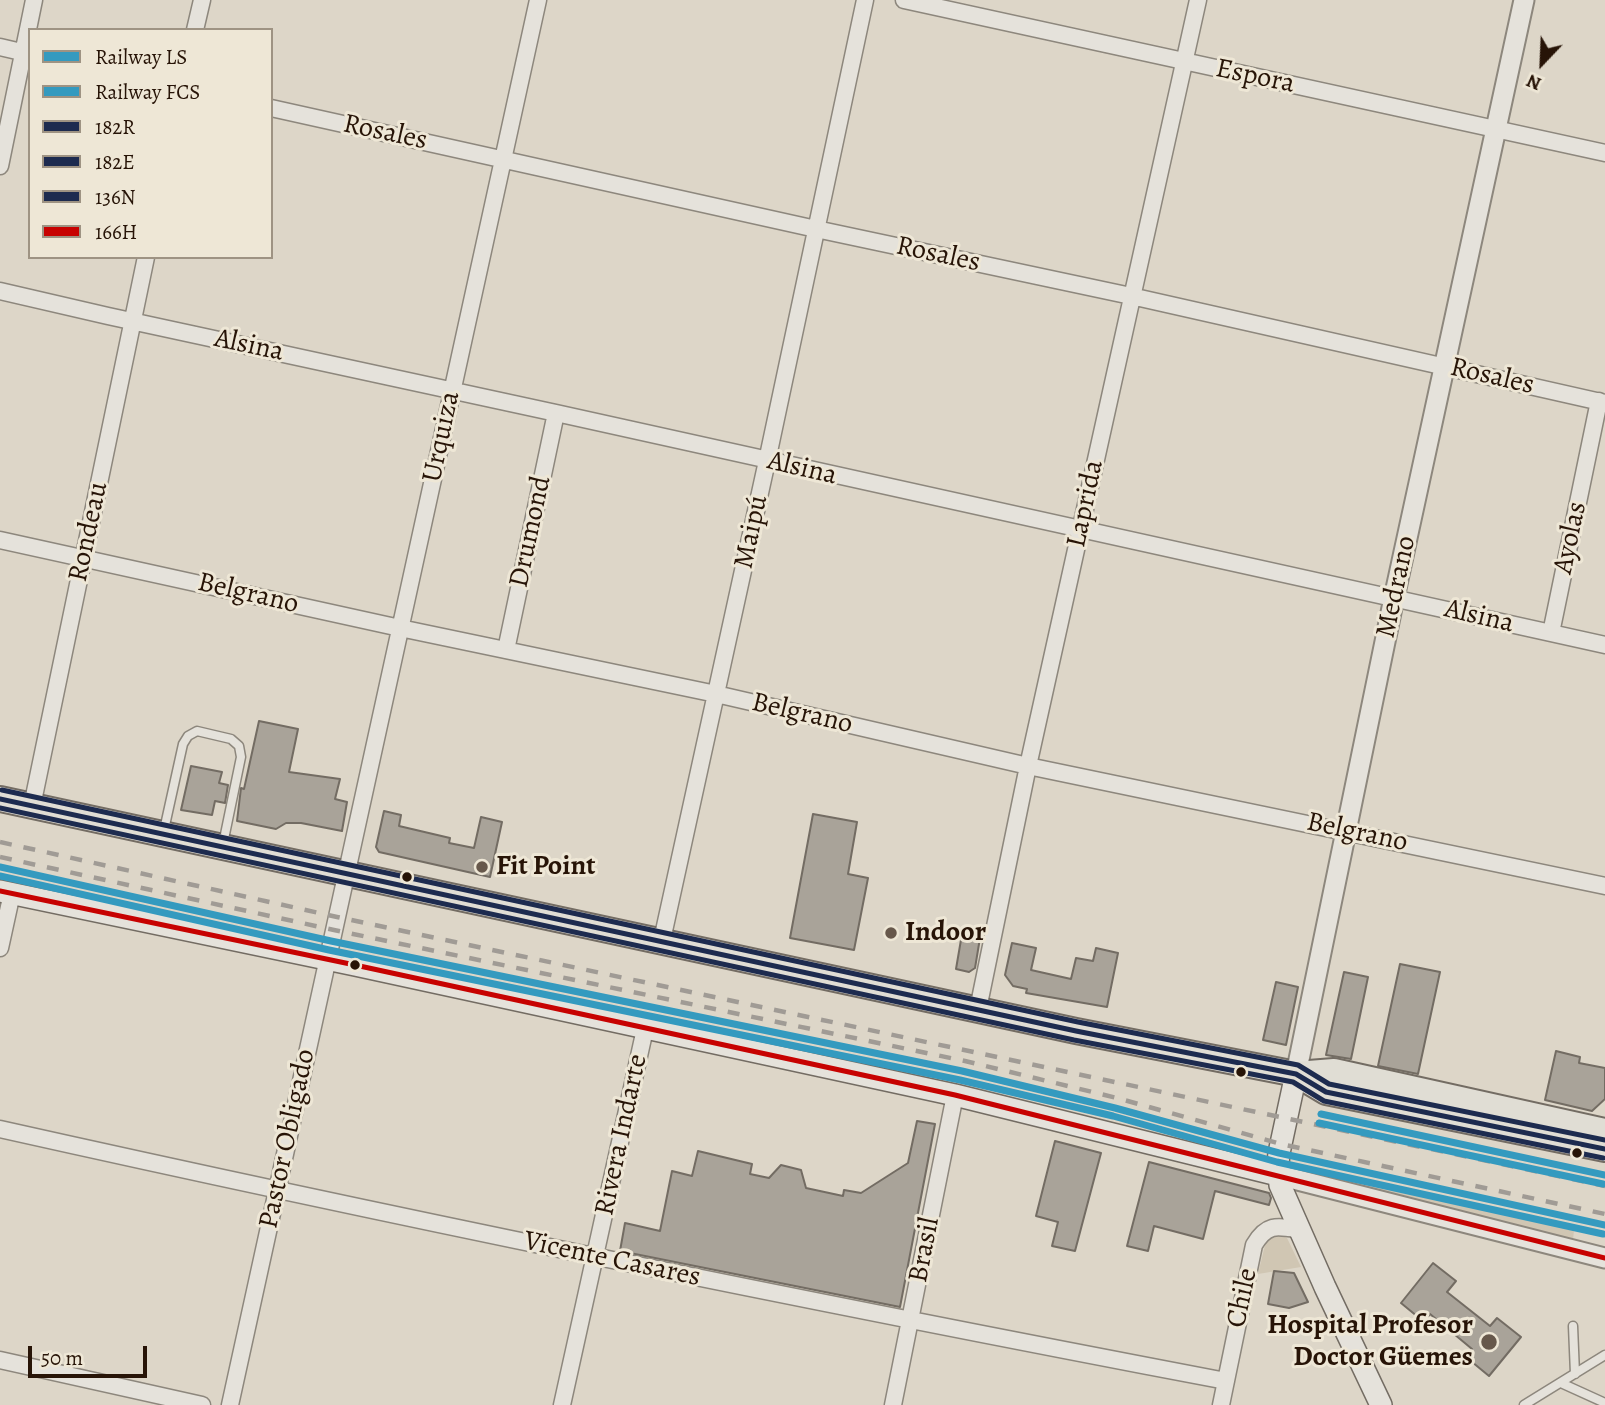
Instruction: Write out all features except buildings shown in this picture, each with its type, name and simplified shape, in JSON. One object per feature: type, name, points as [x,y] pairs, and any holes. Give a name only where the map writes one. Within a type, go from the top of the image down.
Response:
[{"type":"main road","points":[[0,799],[978,1009],[1296,1074],[1334,1072],[1605,1131]]},
{"type":"main road","points":[[6,892],[955,1095],[1278,1175],[1300,1230],[1381,1405]]},
{"type":"main road","points":[[1296,1074],[1326,1092],[1605,1149]]},
{"type":"main road","name":"Medrano","points":[[1278,1175],[1279,1153],[1296,1074]]},
{"type":"street","points":[[30,28],[34,0]]},
{"type":"street","points":[[195,28],[202,0]]},
{"type":"street","name":"Urquiza","points":[[347,874],[538,0]]},
{"type":"street","name":"Maipú","points":[[662,940],[865,0]]},
{"type":"street","name":"Espora","points":[[904,0],[1605,153]]},
{"type":"street","name":"Laprida","points":[[978,1009],[1028,766],[1198,0]]},
{"type":"street","name":"Medrano","points":[[1296,1074],[1394,598],[1524,0]]},
{"type":"street","points":[[0,47],[26,53],[0,166]]},
{"type":"street","name":"Rosales","points":[[273,108],[1132,296],[1602,402]]},
{"type":"street","name":"Rondeau","points":[[32,806],[146,259]]},
{"type":"street","name":"Alsina","points":[[0,291],[1605,645]]},
{"type":"street","name":"Ayolas","points":[[1551,633],[1602,402]]},
{"type":"street","name":"Drumond","points":[[506,650],[556,413]]},
{"type":"street","name":"Belgrano","points":[[0,540],[716,694],[1028,766],[1605,886]]},
{"type":"street","name":"Pastor Obligado","points":[[230,1405],[347,874]]},
{"type":"street","points":[[0,948],[6,892]]},
{"type":"street","name":"Rivera Indarte","points":[[562,1405],[645,1029]]},
{"type":"street","name":"Brasil","points":[[893,1405],[955,1095]]},
{"type":"street","name":"Vicente Casares","points":[[0,1129],[277,1191],[595,1257],[1226,1381]]},
{"type":"street","points":[[1278,1175],[1605,1258]]},
{"type":"street","name":"Chile","points":[[1221,1405],[1254,1245],[1268,1228],[1280,1226],[1300,1230]]},
{"type":"street","points":[[0,1360],[202,1405]]},
{"type":"lane","points":[[163,834],[183,744],[188,736],[197,731],[231,739],[239,746],[241,757],[223,847]]},
{"type":"lane","points":[[1573,1326],[1575,1374]]},
{"type":"lane","points":[[1524,1405],[1605,1355]]},
{"type":"lane","points":[[1561,1384],[1605,1403]]},
{"type":"shaded area","points":[[1339,1180],[1574,1230],[1573,1240],[1350,1187]]},
{"type":"shaded area","points":[[1281,1235],[1287,1238],[1301,1267],[1258,1274],[1267,1237]]},
{"type":"railway","points":[[0,842],[337,917],[1605,1186]]},
{"type":"railway","points":[[0,857],[334,930],[965,1061],[1117,1098],[1281,1144],[1605,1214]]},
{"type":"rail line","name":"LS","points":[[0,867],[331,941],[962,1071],[1115,1108],[1279,1153],[1605,1225]]},
{"type":"rail line","name":"FCS","points":[[0,876],[329,950],[960,1080],[1113,1116],[1277,1162],[1603,1234]]},
{"type":"rail line","name":"LS","points":[[1321,1114],[1605,1175]]},
{"type":"rail line","name":"FCS","points":[[1319,1123],[1603,1184]]},
{"type":"transit line","name":"136N","points":[[2,790],[1078,1022],[1298,1065],[1329,1084],[1605,1140]]},
{"type":"transit line","name":"182R","points":[[0,799],[1076,1031],[1296,1074],[1326,1092],[1605,1149]]},
{"type":"transit line","name":"182E","points":[[0,808],[1074,1040],[1293,1082],[1324,1101],[1603,1158]]},
{"type":"transit line","name":"166H","points":[[0,891],[955,1095],[1605,1258]]},
{"type":"place","name":"Fit Point","points":[[482,867]]},
{"type":"place","name":"Indoor","points":[[891,933]]},
{"type":"place","name":"Hospital Profesor Doctor Güemes","points":[[1489,1342]]}]
